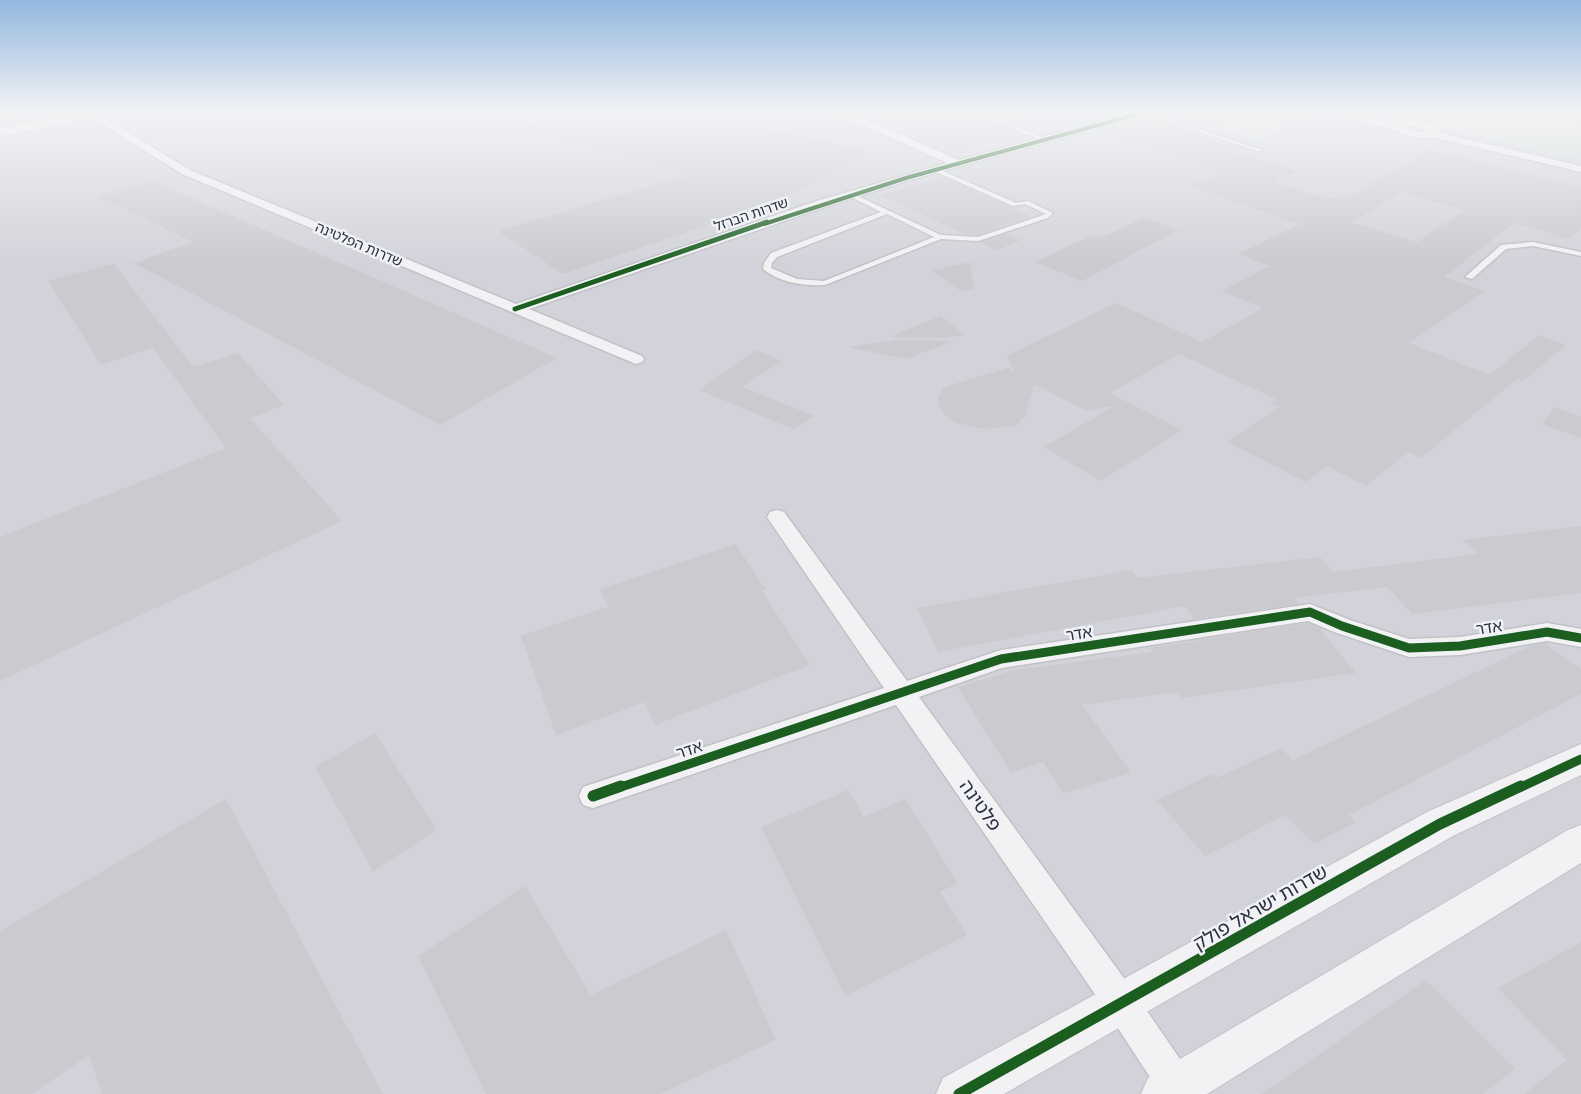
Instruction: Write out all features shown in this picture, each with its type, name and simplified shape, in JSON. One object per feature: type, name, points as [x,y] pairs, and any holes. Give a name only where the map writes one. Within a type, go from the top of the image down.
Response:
[{"type":"street","name":"שדרות הפלטינה","points":[[174,164],[186,172],[636,359]]},
{"type":"street","name":"שדרות הברזל","points":[[516,309],[851,195],[958,164]]},
{"type":"street","points":[[1565,164],[1581,168]]},
{"type":"street","name":"פלטינה","points":[[777,518],[1122,1004],[1174,1091]]},
{"type":"street","name":"אדר","points":[[593,796],[1001,659],[1310,612],[1342,626],[1410,648],[1460,646],[1547,632],[1581,638]]},
{"type":"street","points":[[1547,632],[1581,629]]},
{"type":"street","name":"שדרות ישראל פולק","points":[[959,1094],[1440,824],[1581,759]]},
{"type":"street","points":[[1174,1091],[1581,842]]},
{"type":"lane","points":[[851,195],[940,237],[978,239],[1046,217],[1050,213],[1026,202],[1015,205],[936,170]]},
{"type":"lane","points":[[888,212],[774,255],[768,263],[767,269],[790,281],[810,284],[825,283],[940,237]]},
{"type":"lane","points":[[1469,277],[1504,247],[1533,244],[1581,254]]},
{"type":"shaded area","points":[[0,164],[1581,164],[1581,1094],[0,1094]]},
{"type":"building","points":[[656,164],[847,164],[774,203],[563,274],[498,231],[691,174]]},
{"type":"building","points":[[1198,164],[1275,164],[1298,171],[1274,182],[1328,199],[1332,197],[1345,200],[1406,164],[1487,164],[1581,187],[1581,228],[1569,239],[1514,223],[1444,277],[1485,291],[1409,343],[1490,375],[1539,335],[1566,345],[1523,381],[1517,379],[1421,458],[1408,452],[1366,486],[1327,466],[1306,482],[1227,442],[1279,407],[1270,403],[1276,399],[1179,354],[1110,393],[1182,430],[1101,481],[1044,447],[1116,405],[1086,411],[1034,384],[1025,416],[1015,426],[984,429],[957,423],[947,417],[938,403],[943,389],[1008,368],[1015,373],[1007,356],[1116,303],[1202,342],[1263,308],[1221,291],[1270,266],[1238,254],[1299,224],[1190,186],[1222,173]],"holes":[[[1402,192],[1465,210],[1417,242],[1352,222]]]},
{"type":"building","points":[[943,177],[1030,216],[978,235],[964,234],[882,195]]},
{"type":"building","points":[[153,181],[557,358],[440,425],[134,263],[193,242],[98,197]]},
{"type":"building","points":[[1143,217],[1179,230],[1082,281],[1035,262],[1094,234],[1102,237]]},
{"type":"building","points":[[1005,234],[1021,240],[997,250],[980,242]]},
{"type":"building","points":[[969,262],[974,289],[961,291],[932,271]]},
{"type":"building","points":[[114,264],[193,367],[238,353],[284,405],[250,418],[342,521],[0,681],[0,537],[226,448],[153,348],[101,365],[48,281]]},
{"type":"building","points":[[940,316],[965,335],[942,338],[890,337]]},
{"type":"building","points":[[898,340],[953,341],[906,359],[852,348],[852,346]]},
{"type":"building","points":[[756,350],[782,361],[742,387],[815,416],[793,429],[699,390]]},
{"type":"building","points":[[1554,407],[1581,417],[1581,438],[1542,424]]},
{"type":"building","points":[[1581,526],[1581,593],[1412,614],[1387,587],[1294,598],[1299,604],[1194,619],[1185,606],[938,652],[917,608],[1131,570],[1137,578],[1320,557],[1333,572],[1478,554],[1462,540]]},
{"type":"building","points":[[736,544],[766,590],[762,591],[810,665],[655,725],[645,702],[556,735],[521,636],[608,607],[600,589]]},
{"type":"building","points":[[1308,623],[1318,627],[1356,673],[1181,698],[1178,692],[1082,705],[1131,772],[1063,794],[1043,762],[1011,773],[958,687],[1015,670],[1152,652],[1150,648]]},
{"type":"building","points":[[1544,643],[1581,669],[1581,694],[1349,815],[1356,822],[1314,844],[1285,815],[1205,856],[1157,800],[1212,774],[1216,778],[1281,748],[1293,760],[1532,645]]},
{"type":"building","points":[[375,733],[437,830],[373,871],[315,767]]},
{"type":"building","points":[[848,790],[864,817],[905,799],[958,883],[940,892],[967,935],[845,996],[761,827]]},
{"type":"building","points":[[226,799],[383,1094],[102,1094],[89,1055],[32,1094],[0,1094],[0,931]]},
{"type":"building","points":[[525,886],[591,995],[726,930],[776,1040],[660,1094],[486,1094],[418,956]]},
{"type":"building","points":[[1581,942],[1581,1094],[1524,1094],[1567,1060],[1498,988]]},
{"type":"building","points":[[1426,980],[1515,1069],[1483,1094],[1262,1094]]},
{"type":"cycle path","points":[[515,309],[821,204],[957,164]]},
{"type":"cycle path","points":[[593,796],[1001,659],[1310,612],[1342,626],[1409,648],[1460,646],[1547,632],[1581,638]]},
{"type":"cycle path","points":[[959,1094],[1440,824],[1581,759]]}]
